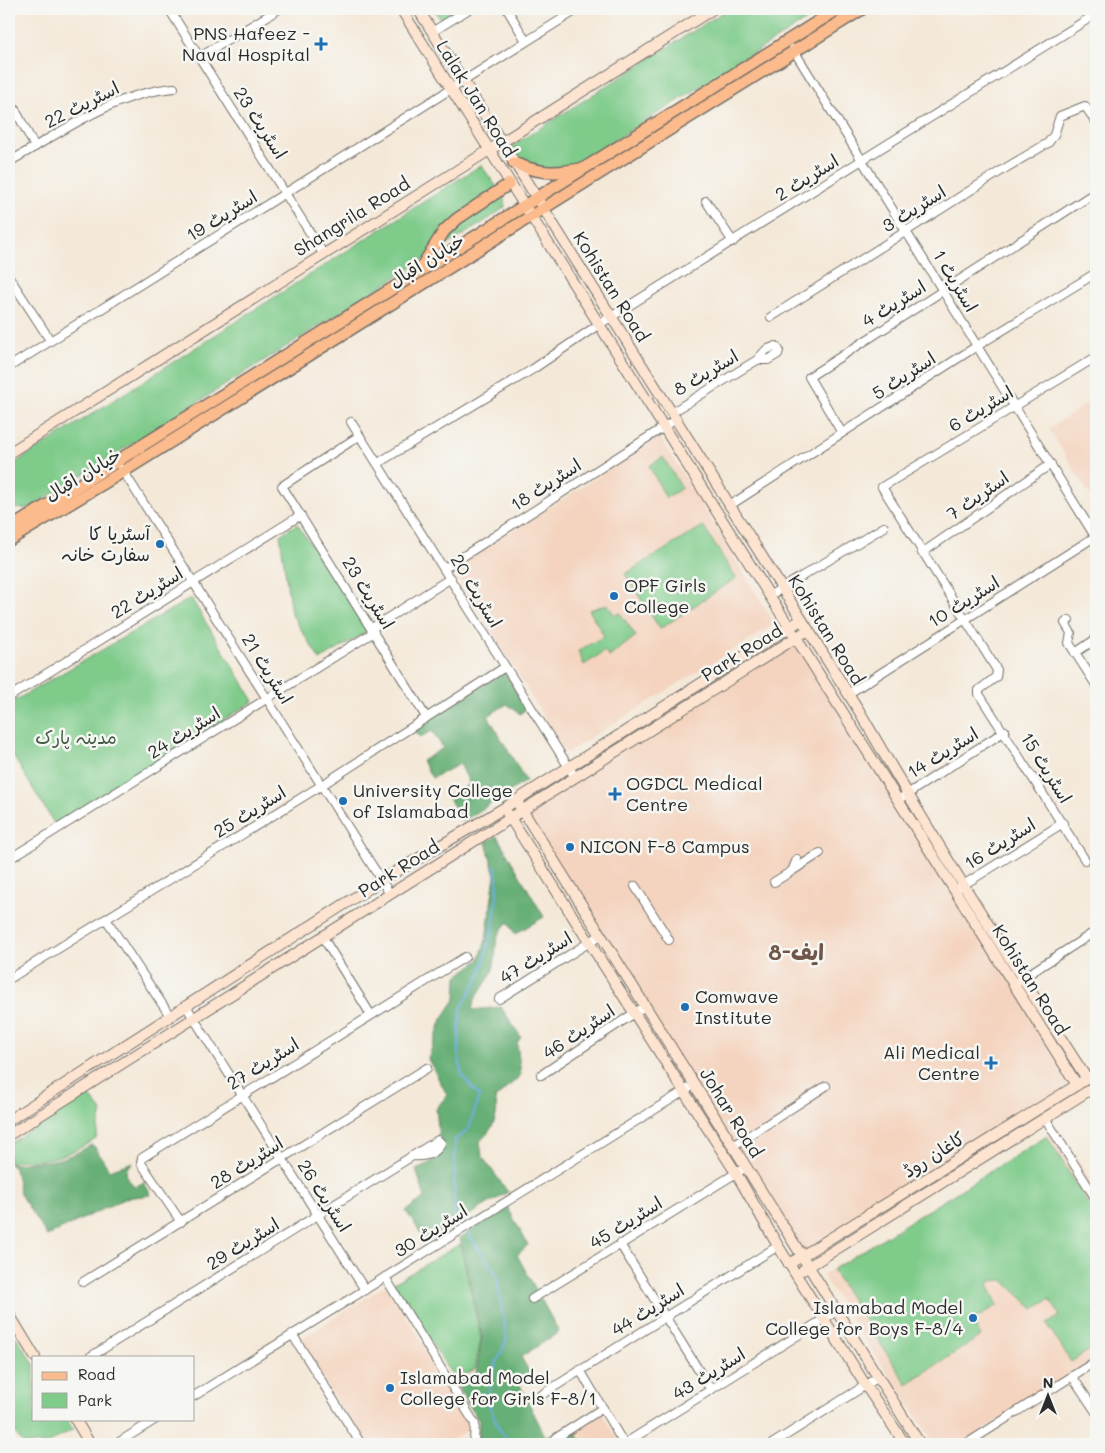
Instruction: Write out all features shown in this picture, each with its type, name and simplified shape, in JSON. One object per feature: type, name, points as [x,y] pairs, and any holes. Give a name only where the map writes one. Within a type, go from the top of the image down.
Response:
[{"type":"main road","name":"خیابان اقبال","points":[[9,529],[838,9]]},
{"type":"main road","name":"خیابان اقبال","points":[[9,540],[124,471],[862,9]]},
{"type":"main road","points":[[514,163],[550,174],[587,167]]},
{"type":"main road","points":[[420,270],[437,242],[451,225],[510,184]]},
{"type":"street","name":"اسٹریٹ 23","points":[[169,9],[287,193],[324,255]]},
{"type":"street","points":[[200,57],[279,9]]},
{"type":"street","name":"Lalak Jan Road","points":[[400,9],[524,207]]},
{"type":"street","name":"Lalak Jan Road","points":[[418,9],[536,199]]},
{"type":"street","points":[[432,32],[468,9]]},
{"type":"street","points":[[506,9],[526,41]]},
{"type":"street","points":[[463,81],[578,9]]},
{"type":"street","name":"Shangrila Road","points":[[9,453],[713,9]]},
{"type":"street","name":"اسٹریٹ 2","points":[[598,325],[1020,64],[1096,14]]},
{"type":"street","name":"اسٹریٹ 1","points":[[787,41],[864,160],[1096,537]]},
{"type":"street","name":"اسٹریٹ 19","points":[[9,367],[463,81]]},
{"type":"street","name":"اسٹریٹ 22","points":[[9,162],[101,111],[137,95],[153,90],[174,88]]},
{"type":"street","points":[[9,98],[35,147]]},
{"type":"street","name":"اسٹریٹ 3","points":[[771,317],[1004,169],[1040,149],[1052,139],[1060,116],[1087,106],[1096,122]]},
{"type":"street","name":"اسٹریٹ 4","points":[[842,433],[809,377],[1096,192]]},
{"type":"street","name":"Kohistan Road","points":[[536,199],[848,694],[902,797]]},
{"type":"street","points":[[706,201],[733,242]]},
{"type":"street","name":"Kohistan Road","points":[[524,207],[835,702],[902,797],[1018,981],[1077,1085]]},
{"type":"street","name":"اسٹریٹ 5","points":[[730,506],[977,346],[1096,273]]},
{"type":"street","points":[[9,277],[50,340]]},
{"type":"street","points":[[378,463],[533,368],[598,325]]},
{"type":"street","name":"اسٹریٹ 6","points":[[922,553],[882,487],[1096,357]]},
{"type":"street","name":"اسٹریٹ 8","points":[[663,428],[673,417],[757,360]]},
{"type":"street","name":"اسٹریٹ 20","points":[[351,422],[445,568],[575,777]]},
{"type":"street","name":"اسٹریٹ 18","points":[[445,568],[663,428]]},
{"type":"street","name":"اسٹریٹ 23","points":[[360,436],[282,486],[426,717]]},
{"type":"street","name":"اسٹریٹ 21","points":[[117,461],[390,894]]},
{"type":"street","name":"اسٹریٹ 7","points":[[922,553],[1051,464]]},
{"type":"street","name":"اسٹریٹ 22","points":[[9,697],[301,516]]},
{"type":"street","points":[[769,596],[884,527]]},
{"type":"street","name":"اسٹریٹ 10","points":[[848,694],[1096,537]]},
{"type":"street","points":[[922,553],[964,619]]},
{"type":"street","name":"اسٹریٹ 24","points":[[9,859],[268,699],[451,578]]},
{"type":"street","name":"اسٹریٹ 15","points":[[964,619],[997,674],[979,690],[979,694],[1086,860]]},
{"type":"street","name":"Park Road","points":[[9,1120],[382,880],[503,808],[802,620]]},
{"type":"street","points":[[1069,620],[1065,623],[1070,632],[1069,642],[1096,686]]},
{"type":"street","name":"Park Road","points":[[9,1135],[808,630]]},
{"type":"street","points":[[1075,653],[1096,639]]},
{"type":"street","name":"اسٹریٹ 25","points":[[9,979],[322,785],[505,667]]},
{"type":"street","points":[[835,702],[848,694]]},
{"type":"street","points":[[848,722],[860,714]]},
{"type":"street","name":"اسٹریٹ 14","points":[[902,797],[1005,732]]},
{"type":"street","name":"Johar Road","points":[[516,799],[802,1256],[916,1443]]},
{"type":"street","name":"Johar Road","points":[[503,808],[736,1173],[824,1320],[905,1444]]},
{"type":"street","name":"اسٹریٹ 16","points":[[959,888],[1062,823]]},
{"type":"street","points":[[774,882],[820,853]]},
{"type":"street","points":[[792,871],[797,859]]},
{"type":"street","points":[[635,886],[670,940]]},
{"type":"street","points":[[106,919],[170,1016]]},
{"type":"street","points":[[1018,981],[1096,930]]},
{"type":"street","name":"اسٹریٹ 47","points":[[499,999],[601,935]]},
{"type":"street","points":[[322,936],[371,1015]]},
{"type":"street","name":"اسٹریٹ 27","points":[[181,1222],[141,1160],[465,957]]},
{"type":"street","name":"Kohistan Road","points":[[1018,981],[1087,1078]]},
{"type":"street","name":"اسٹریٹ 26","points":[[186,1006],[365,1290]]},
{"type":"street","name":"اسٹریٹ 46","points":[[541,1075],[645,1006]]},
{"type":"street","name":"اسٹریٹ 28","points":[[83,1282],[427,1068]]},
{"type":"street","name":"کاغان روڈ","points":[[789,1264],[1096,1073]]},
{"type":"street","name":"اسٹریٹ 30","points":[[195,1395],[694,1085]]},
{"type":"street","points":[[733,1146],[826,1086]]},
{"type":"street","name":"کاغان روڈ","points":[[796,1275],[1096,1086]]},
{"type":"street","points":[[1045,1118],[1096,1199]]},
{"type":"street","points":[[969,1152],[975,1162]]},
{"type":"street","name":"اسٹریٹ 29","points":[[92,1356],[411,1156]]},
{"type":"street","name":"اسٹریٹ 45","points":[[532,1299],[746,1167]]},
{"type":"street","points":[[844,1230],[850,1241]]},
{"type":"street","points":[[620,1244],[711,1390]]},
{"type":"street","name":"اسٹریٹ 44","points":[[535,1399],[778,1246]]},
{"type":"street","points":[[385,1277],[475,1424],[473,1443]]},
{"type":"street","name":"اسٹریٹ 43","points":[[624,1444],[835,1312]]},
{"type":"street","points":[[9,1314],[34,1356]]},
{"type":"street","points":[[9,1322],[20,1332]]},
{"type":"street","points":[[292,1334],[358,1443]]},
{"type":"street","points":[[966,1444],[1096,1361]]},
{"type":"street","points":[[580,1370],[624,1444]]},
{"type":"street","points":[[1072,1376],[1096,1412]]},
{"type":"street","points":[[772,1444],[877,1378]]},
{"type":"street","points":[[556,1438],[603,1408]]},
{"type":"street","points":[[75,1420],[90,1444]]},
{"type":"street","points":[[116,1444],[154,1420]]},
{"type":"shaded area","points":[[1096,397],[1096,491],[1090,495],[1049,429]]},
{"type":"shaded area","name":"OPF Girls College","points":[[660,437],[775,624],[566,753],[453,568]]},
{"type":"shaded area","points":[[796,638],[1077,1085],[802,1256],[522,810]]},
{"type":"shaded area","name":"Islamabad Model College for Boys F-8/4","points":[[1059,1129],[1096,1190],[1096,1360],[961,1444],[935,1444],[822,1275]]},
{"type":"shaded area","name":"Islamabad Model College for Girls F-8/1","points":[[386,1285],[474,1426],[446,1444],[364,1444],[298,1341]]},
{"type":"shaded area","points":[[602,1414],[621,1444],[556,1444]]},
{"type":"green space","points":[[434,9],[459,9],[441,20]]},
{"type":"green space","points":[[728,9],[824,9],[579,163],[543,169],[529,166],[519,157],[512,146]]},
{"type":"green space","points":[[481,165],[504,197],[505,207],[490,218],[30,508],[9,509],[9,467]]},
{"type":"green space","points":[[663,457],[682,488],[666,498],[649,466]]},
{"type":"green space","points":[[297,524],[370,630],[320,660],[291,613],[280,535]]},
{"type":"green space","points":[[703,526],[736,578],[660,629],[625,574]]},
{"type":"green space","name":"مدینہ پارک","points":[[191,598],[254,701],[55,825],[9,749],[9,704]]},
{"type":"green space","points":[[608,604],[614,615],[620,613],[636,636],[609,657],[605,651],[584,665],[578,651],[604,636],[589,610]]},
{"type":"green space","points":[[505,672],[526,709],[520,714],[507,704],[488,716],[526,781],[462,822],[448,796],[470,784],[460,764],[432,778],[422,761],[443,748],[432,731],[420,737],[413,728]]},
{"type":"green space","points":[[497,836],[544,917],[515,934],[508,922],[502,929],[497,941],[492,972],[478,994],[472,1010],[501,1007],[521,1037],[517,1043],[521,1075],[495,1099],[497,1111],[494,1122],[489,1132],[480,1141],[482,1156],[508,1192],[426,1241],[406,1211],[425,1197],[416,1170],[435,1160],[444,1148],[439,1136],[436,1109],[447,1095],[428,1059],[442,1019],[456,998],[457,976],[479,960],[486,940],[495,875],[486,842]]},
{"type":"green space","points":[[88,1094],[102,1111],[96,1139],[60,1156],[36,1161],[15,1161],[9,1164],[9,1144]]},
{"type":"green space","name":"Islamabad Model College for Boys F-8/4","points":[[1047,1136],[1096,1217],[1096,1346],[1071,1362],[1047,1324],[1060,1316],[1050,1299],[1034,1309],[1003,1280],[991,1281],[988,1285],[998,1305],[972,1321],[981,1336],[907,1384],[832,1270]]},
{"type":"green space","points":[[91,1145],[95,1147],[109,1170],[133,1162],[126,1170],[127,1178],[135,1187],[144,1182],[151,1195],[126,1198],[47,1236],[20,1194],[15,1169],[9,1164],[42,1162],[61,1158]]},
{"type":"green space","points":[[507,1206],[528,1245],[517,1255],[559,1332],[521,1357],[531,1375],[519,1383],[545,1436],[574,1429],[582,1444],[481,1444],[478,1440],[479,1421],[455,1382],[476,1373],[482,1338],[460,1238]]},
{"type":"green space","points":[[460,1244],[481,1339],[475,1369],[455,1380],[394,1283]]},
{"type":"green space","points":[[9,1330],[17,1338],[32,1361],[32,1420],[68,1420],[73,1429],[48,1444],[23,1444],[9,1423]]},
{"type":"waterway","points":[[461,1224],[454,1214],[455,1140],[469,1129],[479,1096],[462,1076],[459,1058],[461,1009],[480,975],[493,927],[498,888],[495,865]]},
{"type":"waterway","points":[[467,1232],[496,1273],[507,1339],[493,1371],[487,1400],[500,1431],[512,1444]]},
{"type":"place","name":"PNS Hafeez - Naval Hospital","points":[[321,44]]},
{"type":"place","name":"آسٹریا کا سفارت خانہ","points":[[160,544]]},
{"type":"place","name":"OPF Girls College","points":[[614,596]]},
{"type":"place","name":"OGDCL Medical Centre","points":[[615,794]]},
{"type":"place","name":"University College of Islamabad","points":[[343,801]]},
{"type":"place","name":"NICON F-8 Campus","points":[[570,847]]},
{"type":"place","name":"Comwave Institute","points":[[685,1007]]},
{"type":"place","name":"Ali Medical Centre","points":[[991,1063]]},
{"type":"place","name":"Islamabad Model College for Boys F-8/4","points":[[973,1318]]},
{"type":"place","name":"Islamabad Model College for Girls F-8/1","points":[[390,1388]]},
{"type":"district","name":"ایف-8","points":[[796,952]]}]
